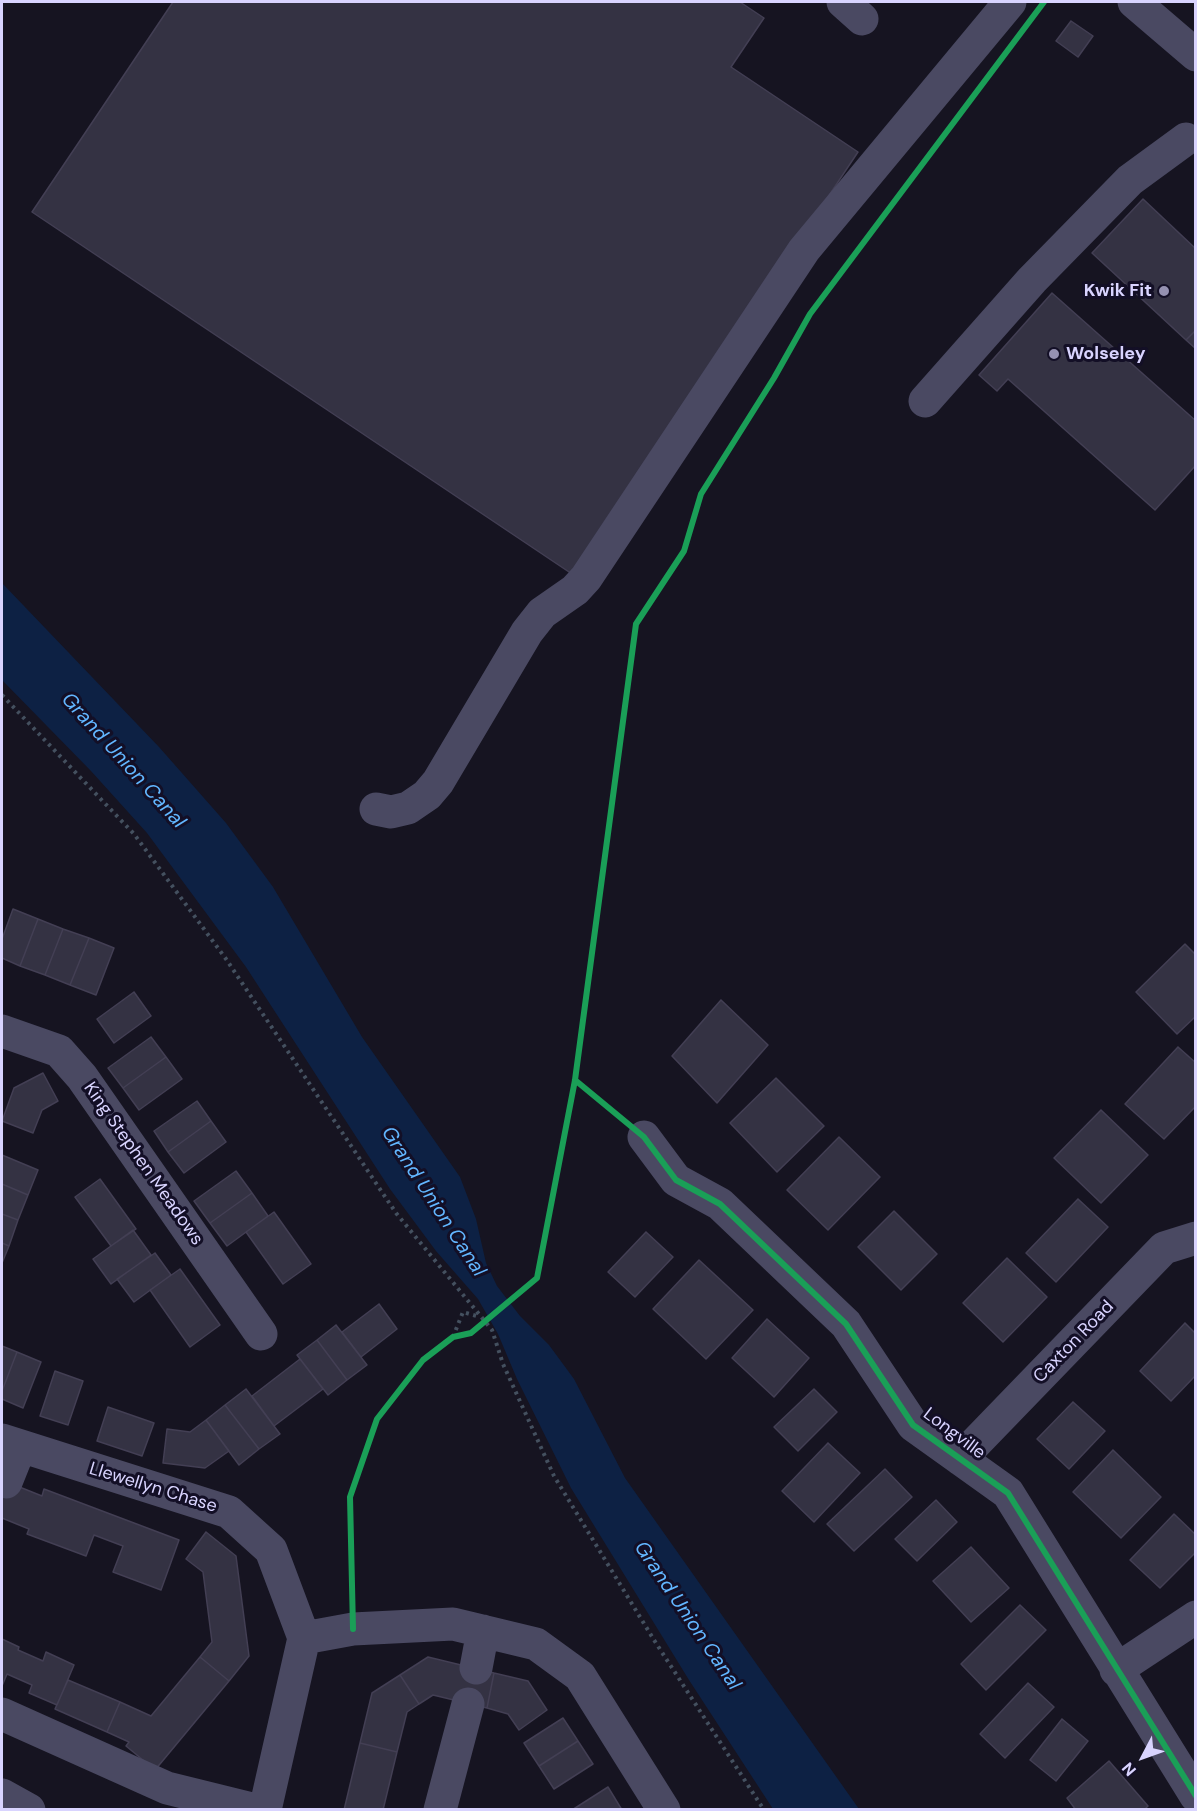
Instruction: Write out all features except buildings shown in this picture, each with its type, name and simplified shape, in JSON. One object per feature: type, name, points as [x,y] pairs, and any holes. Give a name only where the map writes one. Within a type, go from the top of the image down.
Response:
[{"type":"street","points":[[376,809],[391,812],[408,808],[427,795],[438,782],[527,632],[542,613],[575,590],[586,578],[804,250],[1010,2]]},
{"type":"street","points":[[1134,2],[1196,56]]},
{"type":"street","points":[[925,401],[1032,280],[1130,180],[1192,139]]},
{"type":"street","name":"King Stephen Meadows","points":[[3,1035],[59,1051],[82,1077],[261,1334]]},
{"type":"street","name":"Longville","points":[[644,1137],[676,1180],[720,1204],[846,1323],[913,1425],[1008,1493],[1196,1796]]},
{"type":"street","name":"Caxton Road","points":[[960,1459],[1164,1248],[1196,1238]]},
{"type":"street","points":[[6,1482],[11,1443]]},
{"type":"street","name":"Llewellyn Chase","points":[[11,1443],[230,1512],[271,1550],[304,1638]]},
{"type":"street","points":[[1116,1670],[1196,1617]]},
{"type":"street","points":[[265,1809],[304,1638],[353,1629],[453,1624],[536,1644],[580,1676],[664,1809]]},
{"type":"street","points":[[476,1668],[483,1631]]},
{"type":"street","points":[[440,1809],[468,1704]]},
{"type":"street","points":[[2,1714],[167,1788],[256,1809]]},
{"type":"street","points":[[2,1795],[29,1809]]},
{"type":"path","points":[[2,695],[134,834],[226,959],[396,1213],[484,1318],[492,1330],[503,1364],[554,1476],[654,1640],[764,1809]]},
{"type":"path","points":[[446,1343],[453,1337],[463,1312],[484,1318]]},
{"type":"path","points":[[480,1326],[484,1318]]},
{"type":"path","points":[[453,1337],[462,1335]]},
{"type":"water","name":"Grand Union Canal","points":[[2,583],[159,747],[226,823],[273,887],[362,1037],[460,1177],[476,1219],[486,1263],[497,1286],[520,1316],[549,1345],[574,1379],[625,1478],[859,1809],[773,1809],[689,1680],[571,1488],[517,1379],[498,1334],[478,1299],[436,1251],[390,1189],[246,967],[147,833],[91,771],[2,680]]},
{"type":"cycle path","points":[[353,1629],[350,1497],[377,1419],[423,1360],[453,1337],[471,1333],[537,1278],[575,1080],[636,624],[684,551],[701,494],[774,378],[810,314],[1044,2]]},
{"type":"cycle path","points":[[575,1080],[644,1137],[676,1180],[720,1204],[846,1324],[913,1425],[1008,1493],[1196,1796]]},
{"type":"place","name":"Kwik Fit","points":[[1164,291]]},
{"type":"place","name":"Wolseley","points":[[1054,354]]}]
